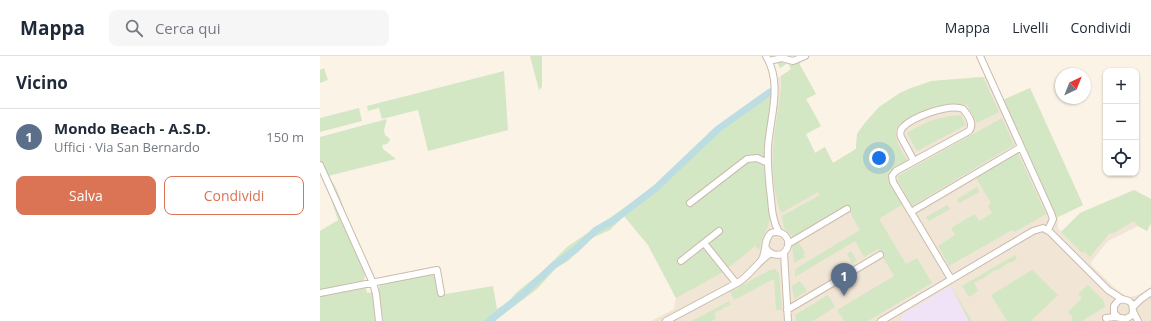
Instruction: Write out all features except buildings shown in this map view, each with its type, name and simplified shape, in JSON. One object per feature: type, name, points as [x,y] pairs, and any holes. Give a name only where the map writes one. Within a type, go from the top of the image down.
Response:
[{"type":"street","points":[[788,321],[784,253],[787,249],[788,241],[782,233],[779,232],[774,222],[768,163],[768,142],[775,89],[774,79],[768,58],[782,58],[793,61],[805,56]]},
{"type":"street","points":[[980,56],[1052,216],[1052,222],[1047,229]]},
{"type":"street","points":[[914,161],[901,137],[900,133],[903,128],[921,116],[937,110],[958,108],[964,110],[972,124],[971,129],[914,161],[894,172],[892,176],[893,182],[951,279]]},
{"type":"street","points":[[911,212],[1021,147]]},
{"type":"street","points":[[690,203],[747,159],[757,158],[768,163]]},
{"type":"street","points":[[320,165],[373,283],[380,321]]},
{"type":"street","points":[[788,241],[796,239],[847,209]]},
{"type":"street","points":[[666,321],[750,274],[761,260],[766,248],[766,240],[771,233],[774,222]]},
{"type":"street","points":[[880,321],[1038,228],[1047,229],[1108,290],[1122,299],[1129,301],[1148,294]]},
{"type":"street","points":[[682,261],[719,231]]},
{"type":"street","points":[[771,233],[779,232]]},
{"type":"street","points":[[704,243],[736,283]]},
{"type":"street","points":[[766,248],[781,260],[784,268]]},
{"type":"street","points":[[761,260],[774,254],[784,253]]},
{"type":"street","points":[[787,310],[880,255]]},
{"type":"street","points":[[320,293],[437,270],[441,293]]},
{"type":"street","points":[[1108,290],[1116,316],[1119,318]]},
{"type":"street","points":[[1104,320],[1119,318],[1127,320],[1132,315],[1133,309],[1148,294]]},
{"type":"street","points":[[1104,320],[1122,299]]},
{"type":"street","points":[[1129,301],[1138,321]]},
{"type":"shaded area","points":[[800,65],[816,94],[806,99],[821,126],[806,134],[815,153],[825,147],[833,163],[856,149],[857,134],[879,107],[900,93],[911,88],[932,81],[992,76],[1003,100],[1030,88],[1083,205],[1058,217],[1058,228],[1061,232],[1080,213],[1134,190],[1151,199],[1151,223],[1147,231],[1138,226],[1108,241],[1091,262],[1091,265],[1117,290],[1126,296],[1131,297],[1138,295],[1151,287],[1151,321],[651,321],[674,309],[676,298],[648,245],[624,216],[718,127],[772,88],[772,81]]},
{"type":"shaded area","points":[[951,286],[969,321],[900,321],[903,314]]},
{"type":"green space","points":[[530,56],[542,56],[542,87],[539,90]]},
{"type":"green space","points":[[782,61],[793,64],[800,62],[800,65],[816,94],[806,99],[821,126],[806,134],[815,153],[825,147],[833,163],[856,149],[857,134],[879,107],[900,93],[932,81],[983,77],[999,112],[977,123],[967,105],[948,104],[923,111],[899,124],[896,139],[908,161],[890,171],[888,178],[903,204],[879,219],[906,264],[917,258],[932,283],[868,321],[844,321],[837,310],[894,276],[878,249],[864,257],[855,241],[795,277],[795,269],[860,230],[849,211],[851,210],[849,206],[795,237],[793,237],[784,228],[782,216],[820,195],[818,192],[781,213],[777,201],[773,177],[775,128],[781,91],[781,76],[791,69],[788,63],[780,68],[777,62]]},
{"type":"green space","points":[[324,68],[328,80],[320,83],[320,70]]},
{"type":"green space","points":[[504,71],[508,130],[428,151],[418,110],[382,119],[379,108],[368,111],[367,106]]},
{"type":"green space","points":[[772,88],[765,145],[765,159],[755,155],[745,156],[697,195],[691,196],[687,199],[692,205],[740,166],[753,160],[765,163],[770,220],[759,250],[755,246],[728,268],[708,244],[723,231],[720,227],[679,261],[682,265],[703,248],[723,272],[676,298],[648,245],[624,216],[610,230],[592,238],[568,261],[556,268],[537,289],[495,321],[383,321],[379,292],[380,285],[435,272],[440,295],[493,286],[497,309],[507,303],[517,292],[543,271],[567,247],[655,187],[718,127]]},
{"type":"green space","points":[[1030,88],[1083,205],[1058,217],[1055,215],[1003,100]]},
{"type":"green space","points":[[359,108],[362,121],[320,132],[320,118]]},
{"type":"green space","points":[[961,115],[966,125],[917,151],[907,133],[932,120]]},
{"type":"green space","points":[[1002,118],[1014,145],[912,206],[898,181],[898,176]]},
{"type":"green space","points":[[387,119],[384,130],[385,135],[390,140],[387,144],[382,145],[383,149],[396,159],[328,176],[339,195],[346,217],[320,160],[320,137]]},
{"type":"green space","points":[[1018,153],[1046,214],[1014,232],[1012,230],[949,266],[938,246],[955,235],[951,228],[975,214],[979,221],[992,213],[988,206],[991,203],[976,178]]},
{"type":"green space","points":[[324,178],[365,275],[364,281],[360,283],[320,290],[320,231],[338,220]]},
{"type":"green space","points":[[977,187],[979,192],[959,203],[957,199]]},
{"type":"green space","points":[[1134,190],[1151,199],[1151,223],[1147,231],[1138,226],[1134,221],[1114,233],[1109,234],[1090,257],[1085,252],[1082,253],[1061,232],[1080,213]]},
{"type":"green space","points":[[947,205],[950,209],[929,221],[926,217]]},
{"type":"green space","points":[[798,241],[805,253],[803,254],[805,257],[794,263],[792,245]]},
{"type":"green space","points":[[851,251],[857,261],[852,263],[847,254]]},
{"type":"green space","points":[[1015,255],[1017,259],[1010,263],[1009,262],[974,283],[978,291],[969,297],[962,286]]},
{"type":"green space","points":[[775,269],[779,273],[782,310],[776,310],[774,279],[734,300],[730,292],[770,270]]},
{"type":"green space","points":[[1032,270],[1058,295],[1031,321],[1007,321],[991,295]]},
{"type":"green space","points":[[800,281],[807,291],[794,299],[792,286]]},
{"type":"green space","points":[[1088,285],[1103,300],[1105,306],[1082,321],[1071,321],[1073,318],[1068,312],[1082,298],[1078,294]]},
{"type":"green space","points":[[951,286],[972,321],[969,321]]},
{"type":"green space","points":[[366,288],[367,293],[372,292],[374,296],[377,321],[320,321],[320,296]]},
{"type":"green space","points":[[828,295],[835,307],[813,321],[796,321],[795,315]]},
{"type":"green space","points":[[729,301],[731,305],[715,312],[716,313],[714,314],[716,319],[711,321],[692,321]]},
{"type":"waterway","points":[[489,321],[523,294],[553,266],[575,250],[596,230],[614,220],[656,188],[718,129],[770,92]]},
{"type":"place","name":"Mondo Beach - A.S.D.","points":[[844,296]]}]
